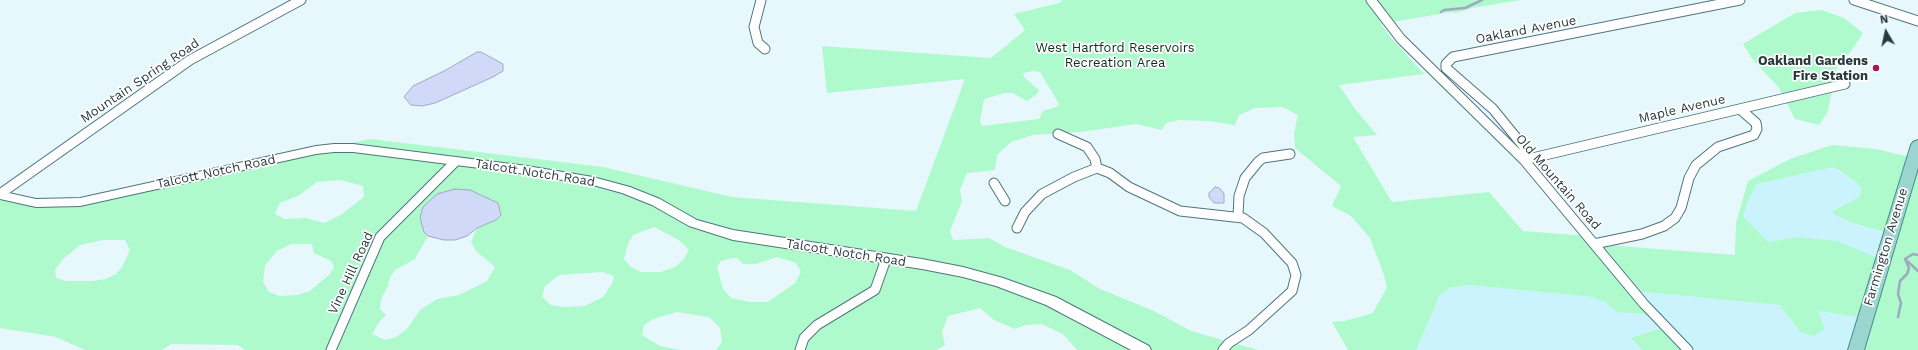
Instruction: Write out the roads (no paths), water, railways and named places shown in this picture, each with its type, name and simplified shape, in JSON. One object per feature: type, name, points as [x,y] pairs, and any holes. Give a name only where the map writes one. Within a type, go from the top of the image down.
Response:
[{"type":"main road","name":"Farmington Avenue","points":[[1856,350],[1918,145]]},
{"type":"street","name":"Mountain Spring Road","points":[[0,195],[190,60],[301,0]]},
{"type":"street","points":[[761,0],[754,27],[758,43],[765,49]]},
{"type":"street","name":"Old Mountain Road","points":[[1371,0],[1401,39],[1524,160],[1644,304],[1688,350]]},
{"type":"street","name":"Oakland Avenue","points":[[1524,160],[1524,147],[1493,109],[1450,72],[1446,64],[1448,60],[1461,56],[1740,0]]},
{"type":"street","points":[[1854,0],[1918,21]]},
{"type":"street","name":"Maple Avenue","points":[[1524,160],[1845,84]]},
{"type":"street","points":[[1594,244],[1642,234],[1664,226],[1675,218],[1681,208],[1689,178],[1696,165],[1718,147],[1754,135],[1757,129],[1756,123],[1740,109]]},
{"type":"street","points":[[1058,134],[1087,147],[1095,159],[1096,168]]},
{"type":"street","name":"Talcott Notch Road","points":[[0,195],[36,203],[80,202],[316,150],[334,148],[353,148],[527,170],[593,181],[626,190],[656,202],[693,223],[712,230],[737,236],[963,272],[1051,301],[1144,350]]},
{"type":"street","points":[[1238,216],[1239,196],[1245,178],[1258,162],[1262,158],[1290,154]]},
{"type":"street","name":"Vine Hill Road","points":[[331,350],[380,237],[455,162]]},
{"type":"street","points":[[1096,168],[1110,173],[1129,187],[1172,208],[1207,214],[1238,216],[1250,222],[1280,249],[1292,264],[1296,275],[1292,291],[1249,330],[1229,343],[1223,350]]},
{"type":"street","points":[[1017,228],[1025,212],[1042,194],[1074,177],[1090,172],[1096,168]]},
{"type":"street","points":[[994,183],[1005,201]]},
{"type":"street","points":[[800,350],[804,338],[817,325],[875,290],[886,259]]},
{"type":"waterway","points":[[1441,12],[1444,10],[1465,8],[1482,0]]},
{"type":"waterway","points":[[1905,259],[1913,254],[1918,255]]},
{"type":"waterway","points":[[1898,317],[1901,303],[1898,294],[1900,281],[1907,274],[1909,268],[1905,259]]},
{"type":"waterway","points":[[1905,259],[1918,271]]},
{"type":"place","name":"Oakland Gardens Fire Station","points":[[1876,68]]},
{"type":"park label","name":"West Hartford Reservoirs Recreation Area","points":[[1115,56]]}]
